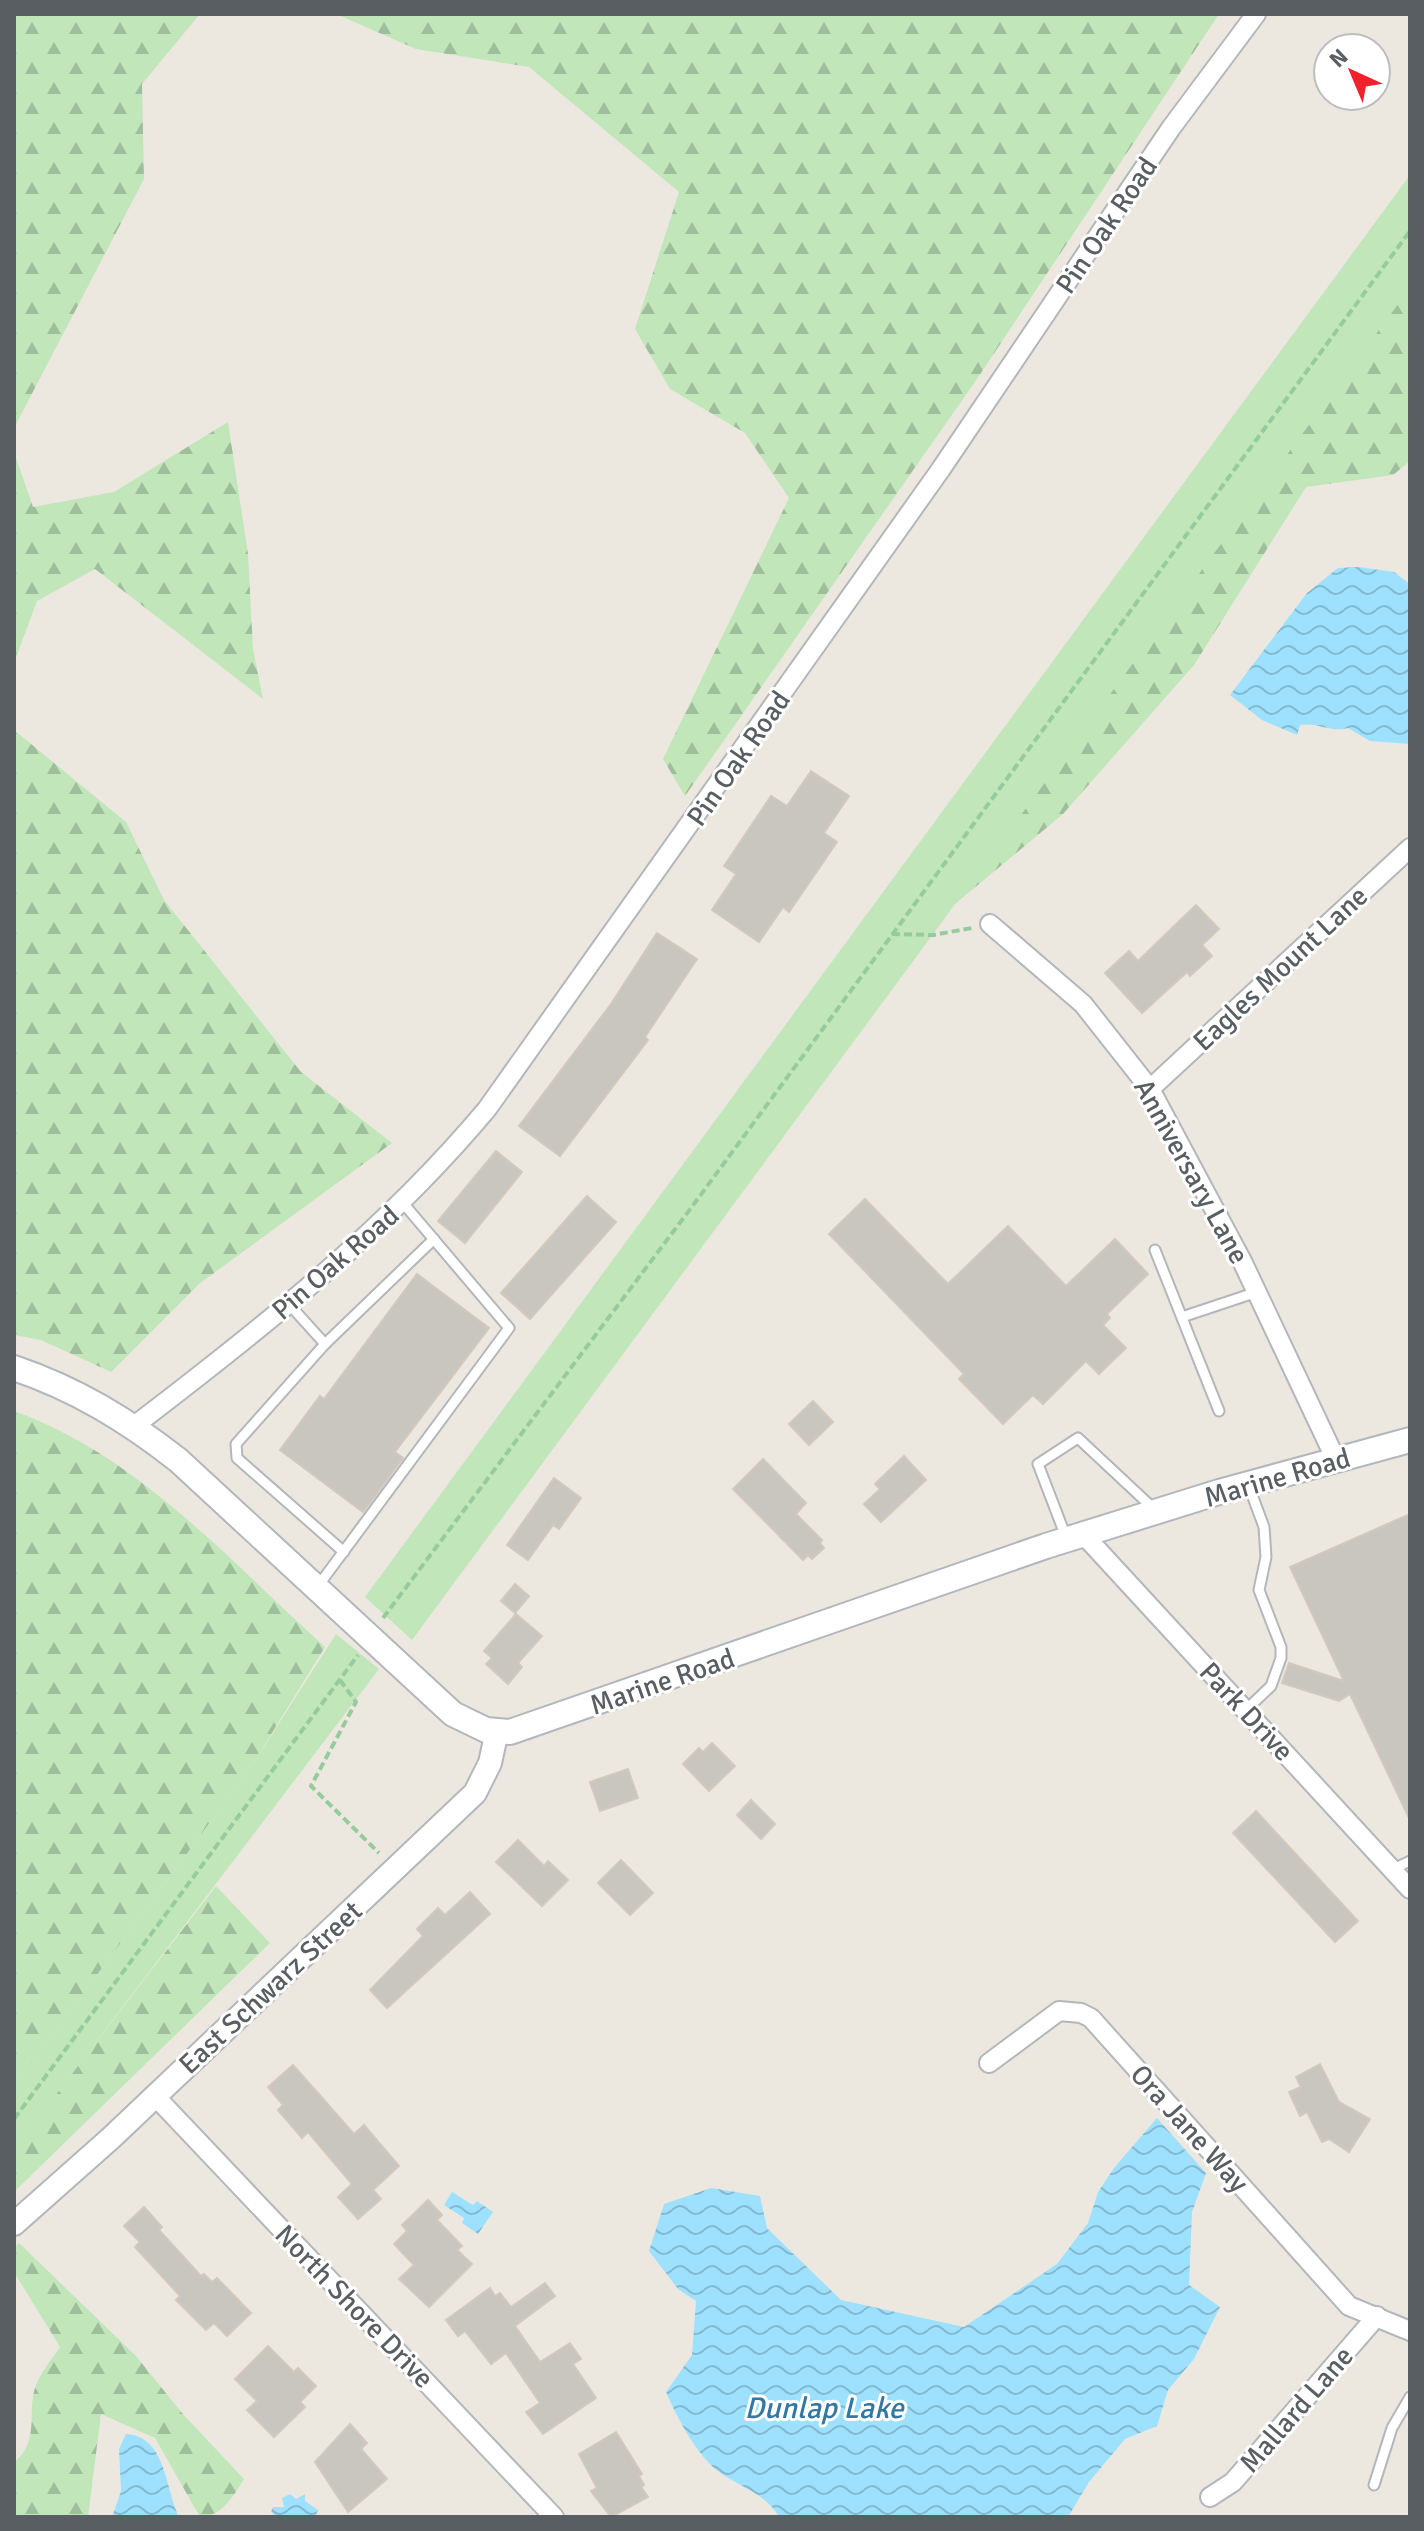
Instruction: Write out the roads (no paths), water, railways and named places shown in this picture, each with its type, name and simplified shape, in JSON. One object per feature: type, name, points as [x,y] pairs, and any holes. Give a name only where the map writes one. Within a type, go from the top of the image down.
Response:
[{"type":"main road","name":"Marine Road","points":[[14,1368],[81,1395],[134,1426],[178,1460],[453,1714],[469,1724],[497,1731],[527,1728],[1075,1537],[1248,1484],[1410,1440]]},
{"type":"street","name":"Pin Oak Road","points":[[134,1426],[288,1303],[403,1203],[487,1109],[941,469],[1171,128],[1256,14]]},
{"type":"street","name":"Eagles Mount Lane","points":[[1150,1089],[1410,848]]},
{"type":"street","name":"Anniversary Lane","points":[[990,924],[1083,1004],[1150,1089],[1173,1126],[1257,1292],[1336,1460]]},
{"type":"street","name":"Park Drive","points":[[1075,1537],[1246,1710],[1410,1889]]},
{"type":"street","name":"East Schwarz Street","points":[[14,2224],[155,2096],[475,1793],[490,1763],[497,1731]]},
{"type":"street","name":"Ora Jane Way","points":[[989,2063],[1059,2011],[1081,2013],[1091,2018],[1349,2306],[1410,2331]]},
{"type":"street","name":"North Shore Drive","points":[[155,2096],[554,2517]]},
{"type":"street","name":"Mallard Lane","points":[[1210,2497],[1233,2482],[1377,2316]]},
{"type":"lane","points":[[316,1589],[509,1328],[403,1203]]},
{"type":"lane","points":[[344,1552],[237,1458],[236,1444],[325,1344],[434,1239]]},
{"type":"lane","points":[[1155,1250],[1219,1411]]},
{"type":"lane","points":[[1182,1317],[1257,1292]]},
{"type":"lane","points":[[288,1303],[325,1344]]},
{"type":"lane","points":[[1075,1537],[1038,1464],[1078,1438],[1156,1512]]},
{"type":"lane","points":[[1246,1710],[1271,1686],[1281,1647],[1259,1590],[1266,1557],[1264,1527],[1248,1484]]},
{"type":"lane","points":[[1391,1870],[1410,1861]]},
{"type":"lane","points":[[1374,2485],[1392,2428],[1410,2397]]},
{"type":"water","points":[[1359,567],[1394,572],[1410,584],[1410,744],[1370,741],[1348,728],[1313,725],[1300,725],[1297,735],[1262,720],[1230,695],[1307,593],[1338,568]]},
{"type":"water","name":"Dunlap Lake","points":[[1157,2118],[1206,2173],[1192,2212],[1189,2285],[1220,2307],[1194,2359],[1168,2390],[1157,2426],[1125,2439],[1089,2482],[1068,2517],[779,2517],[765,2501],[714,2468],[700,2452],[666,2392],[692,2355],[696,2301],[678,2289],[649,2251],[664,2204],[711,2188],[760,2196],[767,2228],[841,2300],[964,2327],[1057,2264],[1088,2223],[1098,2192],[1114,2168]]},
{"type":"water","points":[[452,2192],[473,2205],[477,2201],[493,2212],[478,2234],[462,2223],[464,2218],[444,2205]]},
{"type":"water","points":[[126,2434],[139,2437],[157,2453],[179,2517],[112,2517],[121,2491],[119,2449]]},
{"type":"water","points":[[290,2494],[296,2499],[305,2494],[305,2501],[318,2510],[315,2517],[277,2517],[271,2512],[273,2507],[284,2507],[282,2498]]}]
